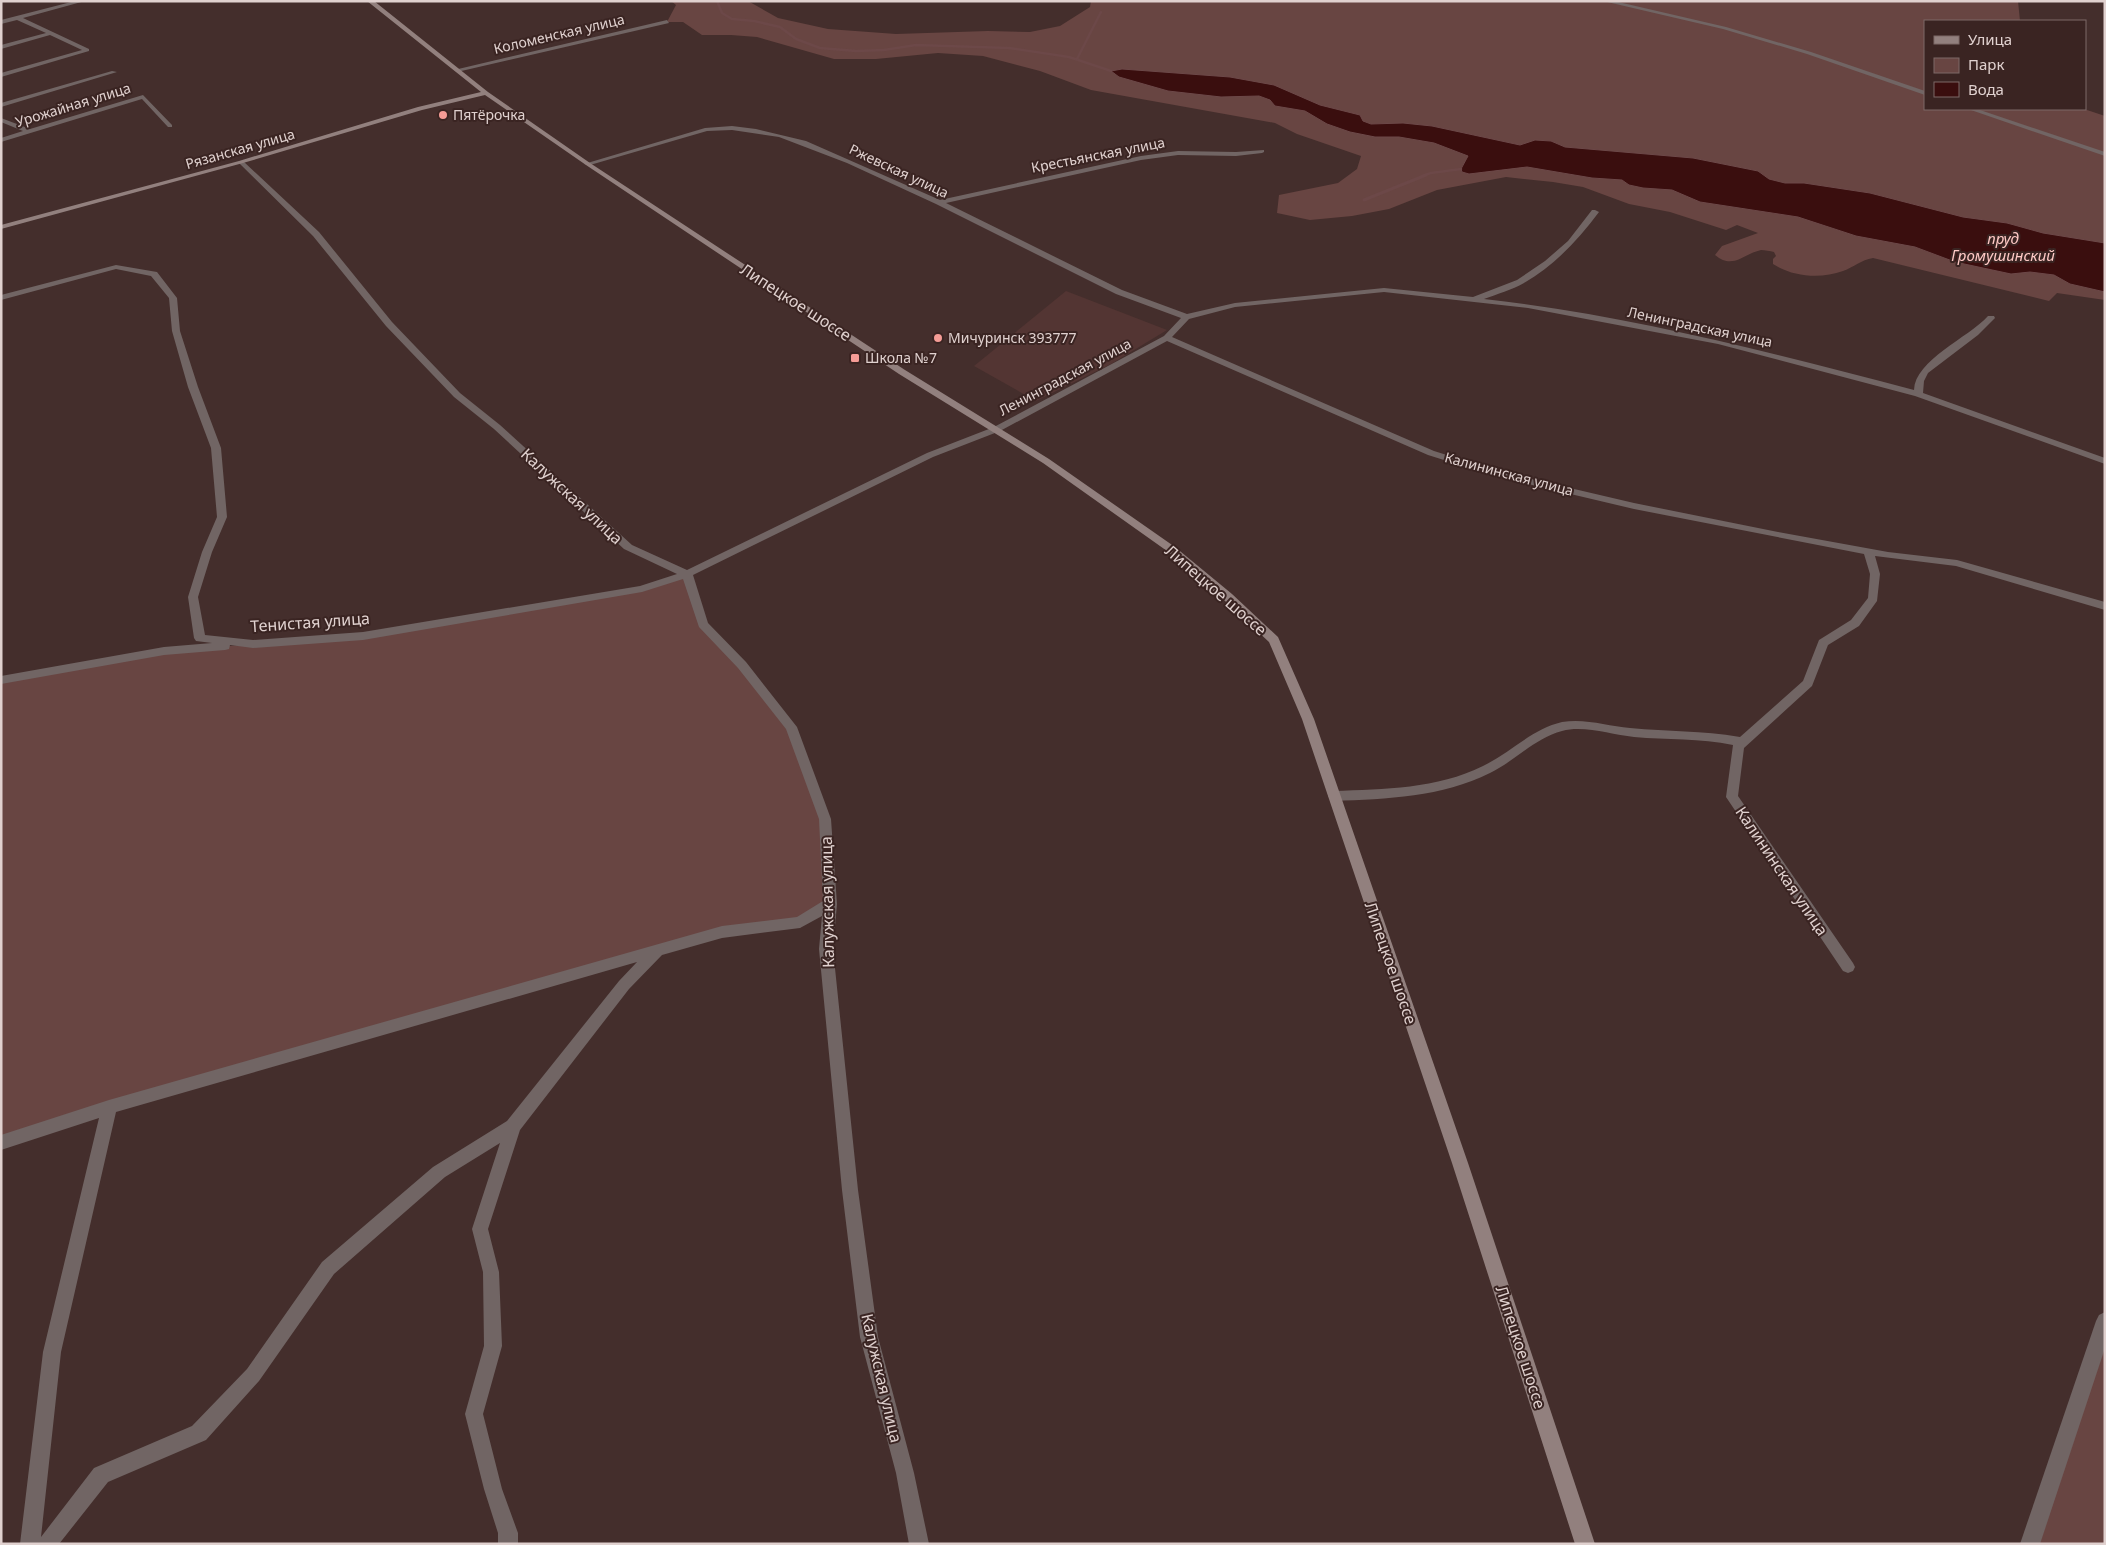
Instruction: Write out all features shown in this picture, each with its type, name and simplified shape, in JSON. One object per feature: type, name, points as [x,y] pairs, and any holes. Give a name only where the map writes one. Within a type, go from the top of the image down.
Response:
[{"type":"street","points":[[1,22],[82,1]]},
{"type":"street","name":"Липецкое шоссе","points":[[370,1],[486,93],[588,164],[902,372],[997,429],[1171,548],[1274,640],[1308,719],[1460,1163],[1585,1544]]},
{"type":"street","points":[[1606,1],[1724,28],[1809,53],[1924,93]]},
{"type":"street","points":[[1,75],[87,50],[18,18]]},
{"type":"street","name":"Коломенская улица","points":[[457,70],[667,22]]},
{"type":"street","points":[[1,47],[52,33]]},
{"type":"street","points":[[1,105],[114,72]]},
{"type":"street","name":"Рязанская улица","points":[[1,227],[242,162],[420,108],[486,93]]},
{"type":"street","name":"Урожайная улица","points":[[1,140],[142,97],[170,126]]},
{"type":"street","points":[[1974,110],[2105,154]]},
{"type":"street","points":[[1,120],[28,132]]},
{"type":"street","name":"Ржевская улица","points":[[588,164],[708,129],[727,127],[755,129],[785,137],[852,162],[940,202],[1120,292],[1186,318]]},
{"type":"street","name":"Крестьянская улица","points":[[940,202],[1141,158],[1178,153],[1236,154],[1262,151]]},
{"type":"street","name":"Калужская улица","points":[[242,162],[316,234],[389,324],[457,395],[497,427],[628,547],[687,574],[703,624],[742,665],[791,726],[825,819],[830,904],[826,949],[850,1190],[869,1337],[905,1473],[919,1544]]},
{"type":"street","name":"Ленинградская улица","points":[[1474,300],[1520,282],[1548,263],[1571,243],[1595,212]]},
{"type":"street","name":"Тенистая улица","points":[[1,298],[116,267],[154,274],[173,298],[176,331],[193,387],[216,448],[222,517],[207,552],[193,597],[200,638],[252,644],[363,636],[642,589],[687,574]]},
{"type":"street","name":"Ленинградская улица","points":[[687,574],[930,456],[997,429],[1167,338],[1186,318],[1235,305],[1384,290],[1528,306],[1719,342],[1918,394],[2105,461]]},
{"type":"street","points":[[1918,394],[1920,378],[1932,365],[1983,329],[1992,318]]},
{"type":"street","name":"Калининская улица","points":[[1167,338],[1431,453],[1498,474],[1634,506],[1868,552],[1957,563],[2105,606]]},
{"type":"street","points":[[1334,796],[1424,790],[1454,782],[1487,770],[1544,732],[1564,726],[1654,734],[1707,736],[1742,742],[1808,683],[1823,643],[1855,623],[1873,598],[1875,574],[1868,552]]},
{"type":"street","points":[[1,680],[164,651],[252,644]]},
{"type":"street","name":"Калининская улица","points":[[1742,742],[1738,746],[1732,797],[1848,967]]},
{"type":"street","points":[[1,1143],[109,1107],[722,932],[800,922],[830,904]]},
{"type":"street","points":[[47,1544],[101,1475],[199,1433],[253,1375],[328,1268],[438,1172],[513,1126],[624,985],[658,950]]},
{"type":"street","points":[[30,1544],[52,1352],[109,1107]]},
{"type":"street","points":[[508,1544],[508,1533],[493,1490],[474,1414],[493,1346],[491,1272],[480,1229],[513,1126]]},
{"type":"street","points":[[2030,1544],[2105,1321]]},
{"type":"shaded area","points":[[1066,291],[1167,330],[1111,364],[1036,401],[974,366]]},
{"type":"green space","points":[[671,1],[748,1],[778,18],[828,29],[896,34],[988,31],[1030,32],[1060,26],[1090,7],[1091,1],[2018,1],[2020,20],[1924,20],[1924,110],[2086,110],[2105,116],[2105,300],[2057,293],[2049,301],[1873,258],[1834,274],[1816,276],[1789,272],[1773,264],[1773,259],[1776,256],[1774,252],[1761,250],[1738,260],[1727,261],[1715,255],[1722,246],[1758,233],[1737,225],[1726,230],[1670,212],[1629,204],[1583,187],[1506,177],[1437,190],[1389,209],[1352,216],[1310,220],[1277,213],[1279,195],[1338,183],[1357,169],[1361,156],[1297,134],[1275,123],[1091,90],[1040,71],[983,56],[938,53],[876,59],[834,59],[757,37],[702,35],[683,22],[667,22],[676,5]]},
{"type":"green space","points":[[687,574],[703,624],[791,727],[825,819],[830,904],[800,922],[722,932],[1,1143],[1,680],[164,651],[363,636],[642,589]]},
{"type":"green space","points":[[2105,1321],[2105,1544],[2030,1544]]},
{"type":"water","name":"пруд Громушинский","points":[[1122,69],[1230,77],[1274,85],[1320,105],[1360,115],[1363,121],[1371,124],[1403,123],[1432,126],[1520,145],[1535,140],[1551,141],[1565,147],[1693,158],[1758,171],[1769,179],[1785,183],[1804,183],[1870,193],[1963,217],[2007,223],[2043,233],[2105,243],[2105,292],[2070,284],[2054,275],[2030,272],[2011,274],[1955,262],[1915,247],[1856,236],[1798,217],[1700,202],[1672,190],[1643,188],[1629,185],[1622,180],[1592,178],[1527,167],[1469,174],[1462,172],[1461,169],[1468,156],[1434,143],[1399,137],[1375,137],[1350,132],[1327,124],[1305,111],[1275,106],[1270,100],[1259,96],[1221,97],[1168,91],[1119,77],[1111,71]]},
{"type":"waterway","points":[[717,1],[722,13],[732,19],[754,21],[780,27],[796,39],[820,48],[856,51],[884,50],[916,45],[1009,48],[1069,57],[1111,71]]},
{"type":"waterway","points":[[1077,59],[1101,12]]},
{"type":"waterway","points":[[1422,176],[1461,169]]},
{"type":"waterway","points":[[1364,200],[1426,175]]},
{"type":"place","name":"Пятёрочка","points":[[443,115]]},
{"type":"place","name":"Мичуринск 393777","points":[[938,338]]},
{"type":"place","name":"Школа №7","points":[[855,358]]}]
